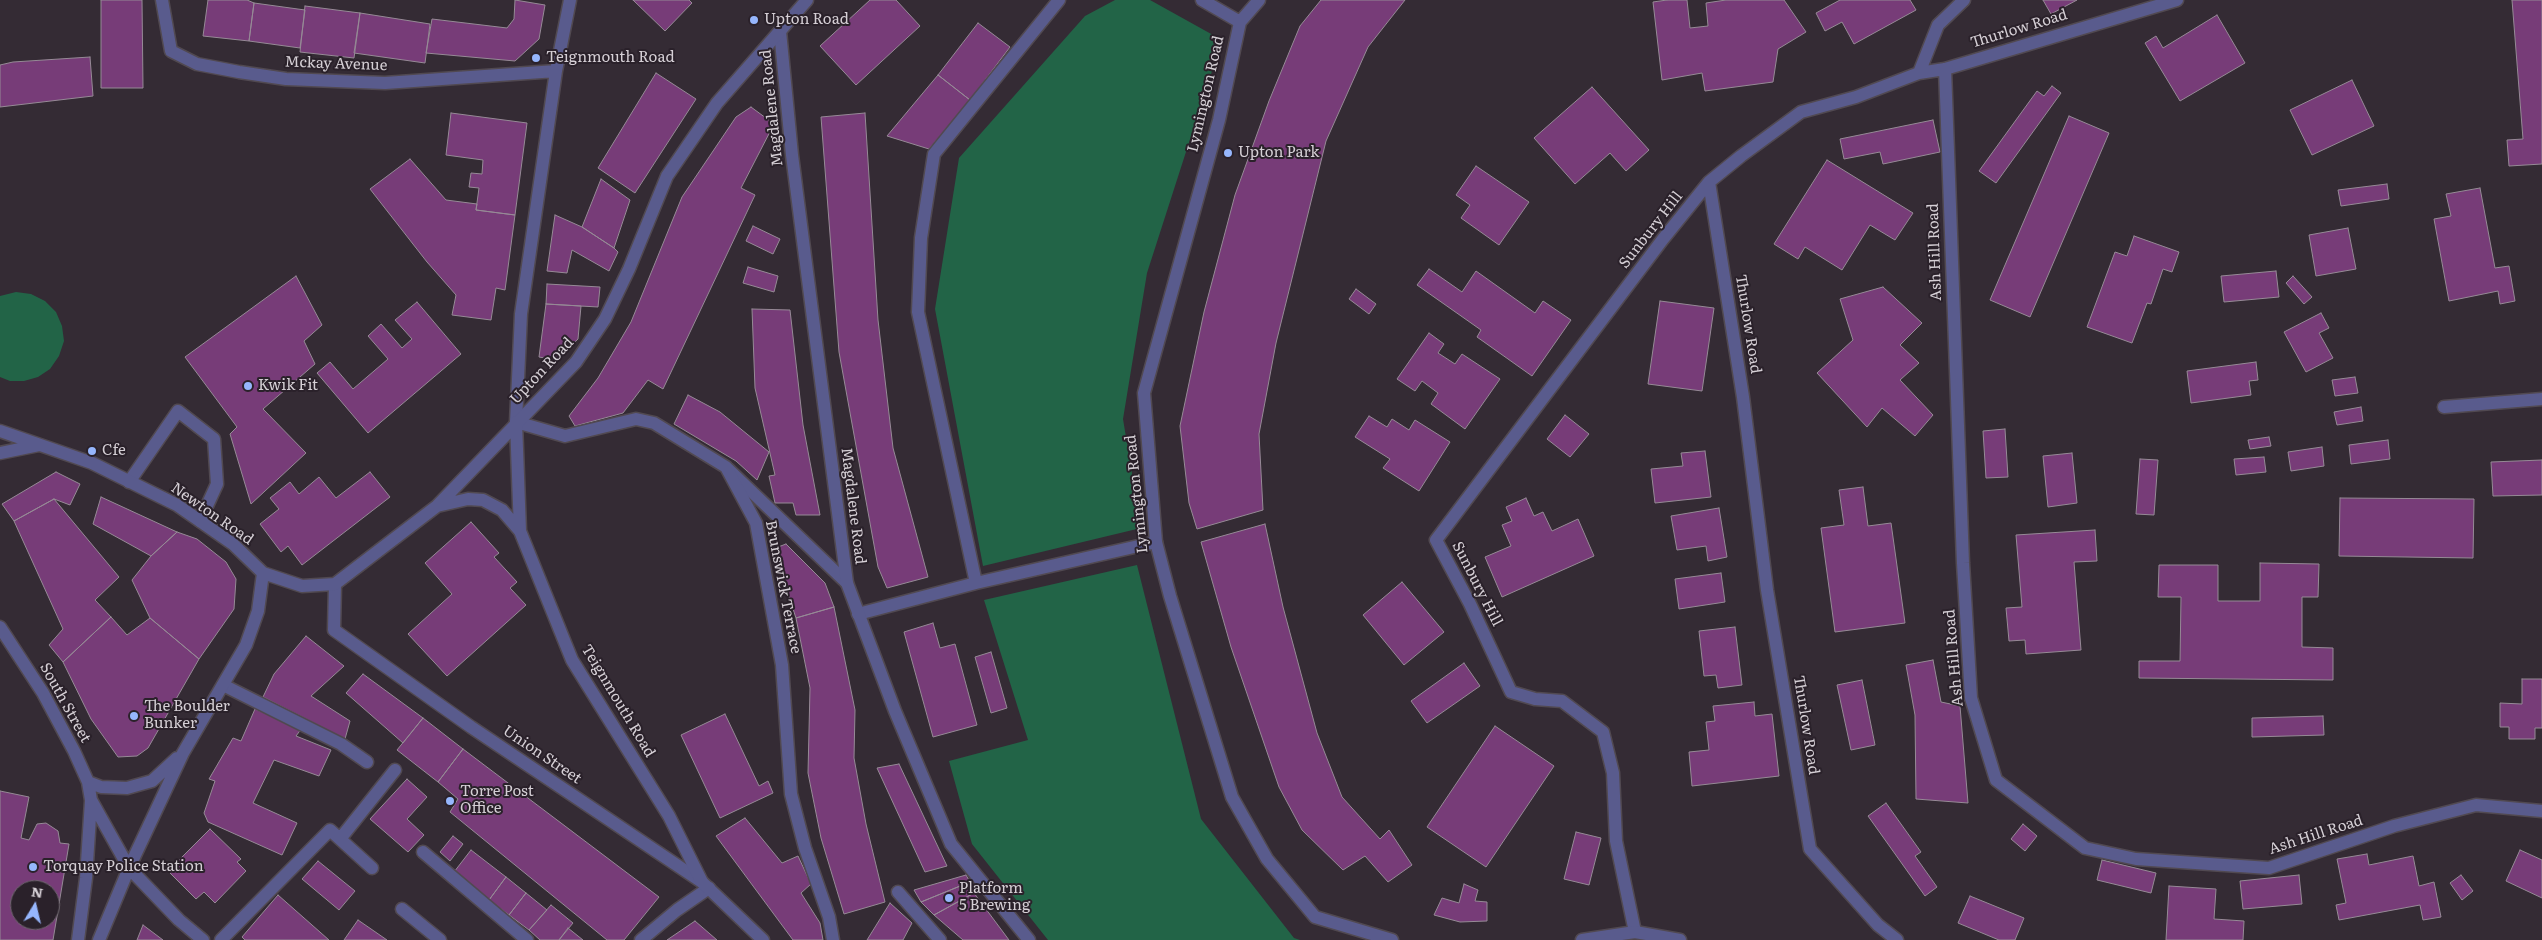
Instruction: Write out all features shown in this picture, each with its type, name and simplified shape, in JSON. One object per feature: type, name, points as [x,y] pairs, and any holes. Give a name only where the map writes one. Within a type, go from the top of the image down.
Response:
[{"type":"street","name":"Mckay Avenue","points":[[162,0],[171,51],[197,64],[239,72],[286,79],[385,83],[556,72]]},
{"type":"street","name":"Teignmouth Road","points":[[520,531],[516,422],[521,314],[556,72],[570,0]]},
{"type":"street","name":"Upton Road","points":[[335,584],[437,506],[576,362],[600,326],[629,268],[667,176],[718,103],[807,0]]},
{"type":"street","points":[[976,583],[918,312],[921,238],[934,154],[1059,0]]},
{"type":"street","points":[[1202,0],[1240,22]]},
{"type":"street","name":"Lymington Road","points":[[1259,0],[1240,22],[1219,120],[1144,393],[1156,542],[1170,596],[1232,797],[1267,859],[1315,917],[1392,940]]},
{"type":"street","points":[[1919,73],[1938,25],[1964,0]]},
{"type":"street","name":"Thurlow Road","points":[[1898,940],[1878,925],[1810,849],[1767,590],[1744,397],[1709,182],[1801,112],[1856,97],[1919,73],[1945,69],[2177,0]]},
{"type":"street","name":"Magdalene Road","points":[[780,31],[792,155],[847,583],[895,711],[951,844],[1029,940]]},
{"type":"street","name":"Ash Hill Road","points":[[1945,69],[1962,562],[1971,698],[1996,780],[2085,848],[2136,859],[2269,868],[2394,826],[2476,805],[2542,811]]},
{"type":"street","name":"Sunbury Hill","points":[[1635,932],[1616,841],[1613,773],[1604,732],[1562,701],[1535,699],[1511,692],[1470,604],[1436,540],[1663,239],[1709,182]]},
{"type":"street","points":[[2444,407],[2542,399]]},
{"type":"street","points":[[129,482],[178,411],[214,439],[217,484],[200,521]]},
{"type":"street","points":[[516,422],[565,436],[636,419],[654,423],[726,467],[847,583]]},
{"type":"street","name":"Newton Road","points":[[0,432],[43,444],[92,463],[177,505],[233,544],[263,573]]},
{"type":"street","points":[[0,453],[43,444]]},
{"type":"street","name":"Brunswick Terrace","points":[[726,467],[756,523],[782,665],[791,794],[805,848],[829,917],[833,940]]},
{"type":"street","name":"Teignmouth Road","points":[[437,506],[468,500],[483,500],[502,510],[520,531],[572,660],[669,816],[706,885]]},
{"type":"street","points":[[858,614],[976,583],[1156,542]]},
{"type":"street","points":[[99,940],[129,868],[183,753],[246,645],[258,611],[263,573],[302,586],[335,584]]},
{"type":"street","name":"Union Street","points":[[335,584],[334,630],[471,727],[706,885],[763,940]]},
{"type":"street","name":"South Street","points":[[0,627],[43,693],[88,782],[92,800],[129,868],[179,920],[203,940]]},
{"type":"street","points":[[223,685],[341,744],[367,762]]},
{"type":"street","points":[[88,782],[101,787],[127,788],[152,781],[183,753]]},
{"type":"street","points":[[340,839],[395,770]]},
{"type":"street","name":"South Street","points":[[78,940],[86,878],[92,800]]},
{"type":"street","points":[[221,940],[330,830],[372,868]]},
{"type":"street","points":[[423,852],[527,940]]},
{"type":"street","points":[[641,940],[706,885]]},
{"type":"street","points":[[898,892],[940,940]]},
{"type":"street","points":[[402,909],[440,940]]},
{"type":"street","points":[[1582,940],[1635,932],[1680,940]]},
{"type":"green space","points":[[1115,0],[1150,0],[1222,40],[1147,273],[1123,419],[1141,528],[983,566],[935,309],[959,158],[1085,16]]},
{"type":"green space","points":[[16,292],[31,294],[45,301],[56,312],[62,326],[64,341],[59,356],[50,369],[38,377],[24,381],[10,381],[0,377],[0,296]]},
{"type":"green space","points":[[1137,565],[1201,819],[1294,938],[1300,940],[1048,940],[972,844],[949,761],[1028,740],[984,600]]},
{"type":"building","points":[[101,0],[142,0],[143,88],[101,88]]},
{"type":"building","points":[[208,0],[247,0],[254,3],[249,41],[203,36]]},
{"type":"building","points":[[515,0],[545,5],[539,39],[515,61],[426,53],[432,19],[507,28],[514,19]]},
{"type":"building","points":[[633,0],[689,0],[692,3],[665,31]]},
{"type":"building","points":[[870,0],[896,0],[920,26],[856,85],[820,46]]},
{"type":"building","points":[[1321,0],[1405,0],[1368,47],[1326,141],[1276,343],[1259,434],[1263,510],[1197,529],[1189,503],[1180,426],[1204,312],[1235,195],[1269,101],[1300,26]]},
{"type":"building","points":[[1687,0],[1690,28],[1708,26],[1706,3],[1726,0],[1784,0],[1806,32],[1778,49],[1773,82],[1705,91],[1702,73],[1662,80],[1653,2]]},
{"type":"building","points":[[1840,0],[1910,0],[1916,10],[1854,44],[1842,22],[1825,31],[1816,13]]},
{"type":"building","points":[[2043,0],[2077,0],[2051,14]]},
{"type":"building","points":[[2512,0],[2542,0],[2542,164],[2509,166],[2507,140],[2523,139]]},
{"type":"building","points":[[254,3],[305,10],[300,48],[249,41]]},
{"type":"building","points":[[305,6],[360,13],[354,58],[300,52]]},
{"type":"building","points":[[360,13],[430,24],[425,63],[354,53]]},
{"type":"building","points":[[2217,15],[2245,63],[2180,101],[2145,43],[2156,36],[2163,48]]},
{"type":"building","points":[[978,23],[1010,47],[970,100],[938,75]]},
{"type":"building","points":[[90,57],[93,96],[0,107],[0,65],[13,62]]},
{"type":"building","points":[[656,73],[696,99],[635,193],[598,168]]},
{"type":"building","points":[[938,75],[970,100],[929,149],[887,136]]},
{"type":"building","points":[[2352,80],[2374,126],[2312,155],[2290,110]]},
{"type":"building","points":[[2052,86],[2061,93],[1996,183],[1979,171],[2037,91],[2044,96]]},
{"type":"building","points":[[1592,87],[1649,150],[1626,171],[1610,153],[1575,184],[1534,138]]},
{"type":"building","points":[[751,107],[774,124],[741,188],[755,195],[663,389],[648,380],[623,413],[575,426],[569,416],[598,378],[631,322],[682,197],[736,117]]},
{"type":"building","points":[[451,113],[527,123],[515,215],[476,210],[479,188],[469,187],[471,173],[482,174],[483,160],[446,155]]},
{"type":"building","points":[[865,113],[878,320],[893,448],[928,577],[887,588],[878,567],[839,352],[821,117]]},
{"type":"building","points":[[2069,116],[2109,133],[2030,317],[1990,300]]},
{"type":"building","points":[[1933,120],[1940,152],[1883,164],[1880,152],[1844,159],[1840,139]]},
{"type":"building","points":[[410,159],[446,200],[477,204],[476,210],[515,215],[505,290],[496,288],[491,320],[452,315],[456,295],[427,262],[370,189]]},
{"type":"building","points":[[1827,160],[1913,213],[1895,240],[1870,225],[1842,270],[1805,247],[1798,259],[1774,244]]},
{"type":"building","points":[[1476,166],[1529,202],[1499,245],[1461,218],[1470,205],[1456,195]]},
{"type":"building","points":[[601,179],[630,200],[614,248],[582,227]]},
{"type":"building","points":[[2387,184],[2389,199],[2341,206],[2338,190]]},
{"type":"building","points":[[2480,188],[2495,268],[2509,266],[2515,301],[2500,304],[2498,291],[2449,301],[2434,219],[2451,216],[2446,194]]},
{"type":"building","points":[[555,215],[582,227],[618,252],[609,271],[572,250],[567,273],[547,271]]},
{"type":"building","points":[[753,226],[780,239],[773,254],[746,241]]},
{"type":"building","points":[[2348,228],[2356,269],[2316,276],[2309,235]]},
{"type":"building","points":[[2134,236],[2179,252],[2172,272],[2163,269],[2151,304],[2147,303],[2132,343],[2087,327],[2115,252],[2127,256]]},
{"type":"building","points":[[748,267],[778,276],[774,292],[743,283]]},
{"type":"building","points":[[1429,269],[1462,292],[1476,271],[1535,313],[1543,301],[1571,320],[1532,376],[1477,337],[1481,330],[1417,285]]},
{"type":"building","points":[[2276,271],[2279,297],[2224,302],[2221,276]]},
{"type":"building","name":"Kwik Fit","points":[[296,276],[322,325],[304,341],[315,364],[263,409],[306,453],[251,504],[230,434],[237,427],[185,357]]},
{"type":"building","points":[[2293,276],[2312,297],[2304,304],[2286,283]]},
{"type":"building","points":[[547,284],[600,287],[598,307],[546,304]]},
{"type":"building","points":[[1883,287],[1922,323],[1900,345],[1919,363],[1900,380],[1933,415],[1915,436],[1882,408],[1867,427],[1817,373],[1853,340],[1840,299]]},
{"type":"building","points":[[1356,289],[1376,304],[1369,314],[1349,299]]},
{"type":"building","points":[[1660,301],[1714,308],[1702,391],[1648,384]]},
{"type":"building","points":[[417,302],[461,354],[368,433],[317,373],[330,362],[353,389],[388,359],[368,336],[381,324],[402,348],[412,339],[395,320]]},
{"type":"building","points":[[546,304],[581,306],[578,339],[556,360],[539,357]]},
{"type":"building","points":[[752,309],[790,310],[803,425],[820,515],[796,515],[793,503],[775,503],[769,476],[775,475],[755,388]]},
{"type":"building","points":[[2321,313],[2329,328],[2319,333],[2333,358],[2306,372],[2284,332]]},
{"type":"building","points":[[1429,333],[1444,344],[1438,353],[1455,364],[1462,354],[1500,379],[1465,429],[1431,404],[1438,393],[1422,381],[1415,391],[1397,379]]},
{"type":"building","points":[[2256,362],[2258,380],[2249,381],[2251,395],[2191,403],[2187,371]]},
{"type":"building","points":[[2355,377],[2358,393],[2335,396],[2332,380]]},
{"type":"building","points":[[688,395],[720,412],[769,452],[757,480],[736,461],[674,424]]},
{"type":"building","points":[[2361,407],[2363,421],[2337,425],[2334,412]]},
{"type":"building","points":[[1565,415],[1589,434],[1570,457],[1547,439]]},
{"type":"building","points":[[1369,416],[1387,427],[1392,419],[1409,430],[1415,420],[1450,442],[1419,491],[1383,468],[1390,459],[1355,437]]},
{"type":"building","points":[[2005,429],[2008,477],[1986,478],[1983,431]]},
{"type":"building","points":[[2269,437],[2271,446],[2250,449],[2248,440]]},
{"type":"building","points":[[2388,440],[2390,459],[2351,464],[2349,445]]},
{"type":"building","points":[[2322,447],[2324,466],[2291,471],[2288,452]]},
{"type":"building","points":[[1705,451],[1711,497],[1655,503],[1651,469],[1683,466],[1681,453]]},
{"type":"building","points":[[2072,453],[2077,503],[2048,507],[2043,456]]},
{"type":"building","points":[[2264,457],[2266,472],[2236,475],[2234,459]]},
{"type":"building","points":[[2140,459],[2158,460],[2154,515],[2136,514]]},
{"type":"building","points":[[2542,460],[2542,495],[2493,496],[2491,462]]},
{"type":"building","points":[[56,472],[80,484],[70,505],[54,499],[14,521],[2,504]]},
{"type":"building","points":[[370,472],[390,497],[302,565],[288,546],[281,552],[260,524],[279,509],[270,498],[290,482],[299,494],[319,477],[336,498]]},
{"type":"building","points":[[1863,487],[1868,526],[1891,523],[1905,623],[1835,632],[1821,528],[1844,525],[1839,490]]},
{"type":"building","points":[[101,497],[177,532],[151,556],[93,524]]},
{"type":"building","points":[[1526,498],[1534,516],[1543,512],[1552,531],[1578,519],[1594,556],[1502,597],[1485,557],[1511,546],[1502,525],[1512,521],[1506,507]]},
{"type":"building","points":[[2340,498],[2474,499],[2473,558],[2339,556]]},
{"type":"building","points":[[54,499],[119,577],[95,600],[111,617],[63,662],[49,645],[63,629],[14,521]]},
{"type":"building","points":[[1719,508],[1727,557],[1708,561],[1706,546],[1677,550],[1671,516]]},
{"type":"building","points":[[471,522],[499,553],[494,557],[517,582],[510,588],[526,605],[447,676],[408,634],[452,594],[425,563]]},
{"type":"building","points":[[1265,524],[1283,607],[1317,733],[1342,797],[1380,839],[1389,830],[1412,865],[1388,882],[1365,856],[1343,870],[1302,830],[1279,787],[1231,647],[1201,542]]},
{"type":"building","points":[[2095,530],[2097,561],[2074,562],[2081,650],[2026,654],[2025,640],[2009,641],[2006,608],[2022,607],[2016,535]]},
{"type":"building","points":[[177,532],[197,539],[226,562],[236,579],[234,609],[199,659],[150,618],[132,580],[151,556]]},
{"type":"building","points":[[786,544],[825,583],[834,607],[796,618],[773,549]]},
{"type":"building","points":[[2260,563],[2319,564],[2318,597],[2302,597],[2302,647],[2333,648],[2333,680],[2139,678],[2139,661],[2180,661],[2181,597],[2158,597],[2159,565],[2218,565],[2218,601],[2260,601]]},
{"type":"building","points":[[1721,573],[1725,602],[1679,609],[1675,579]]},
{"type":"building","points":[[1402,582],[1444,632],[1404,665],[1363,615]]},
{"type":"building","points":[[834,607],[855,710],[854,758],[866,824],[885,902],[844,914],[821,838],[808,773],[810,688],[796,618]]},
{"type":"building","points":[[111,617],[127,635],[150,618],[199,659],[148,748],[137,756],[118,757],[91,719],[63,662]]},
{"type":"building","points":[[933,623],[940,648],[955,644],[977,725],[933,737],[904,632]]},
{"type":"building","points":[[1735,627],[1742,685],[1718,688],[1716,675],[1704,676],[1699,631]]},
{"type":"building","points":[[306,636],[344,666],[311,696],[350,721],[345,739],[263,697],[274,674]]},
{"type":"building","points":[[991,652],[1007,708],[991,713],[975,657]]},
{"type":"building","points":[[1933,660],[1941,702],[1960,706],[1968,803],[1916,799],[1915,715],[1906,665]]},
{"type":"building","points":[[1464,663],[1480,686],[1427,723],[1411,701]]},
{"type":"building","points":[[363,674],[423,718],[403,743],[346,693]]},
{"type":"building","points":[[2522,679],[2542,679],[2542,728],[2535,728],[2535,739],[2509,739],[2509,727],[2500,727],[2500,703],[2522,704]]},
{"type":"building","points":[[1862,680],[1875,745],[1851,750],[1837,685]]},
{"type":"building","points":[[1754,702],[1755,716],[1772,714],[1779,776],[1692,786],[1689,752],[1709,750],[1706,722],[1715,721],[1713,706]]},
{"type":"building","points":[[255,709],[302,728],[296,736],[331,750],[319,776],[274,760],[253,803],[297,823],[282,855],[208,822],[204,813],[215,781],[209,779],[233,738],[241,741]]},
{"type":"building","points":[[725,714],[759,786],[768,781],[773,793],[720,818],[681,735]]},
{"type":"building","points":[[2323,716],[2324,735],[2252,737],[2252,718]]},
{"type":"building","points":[[423,718],[463,749],[438,782],[397,750]]},
{"type":"building","points":[[1495,726],[1554,766],[1486,867],[1427,827]]},
{"type":"building","points":[[463,749],[659,897],[624,940],[607,940],[450,812],[458,799],[438,782]]},
{"type":"building","points":[[899,764],[947,866],[925,872],[877,768]]},
{"type":"building","points":[[407,779],[427,797],[407,819],[424,835],[408,852],[370,819]]},
{"type":"building","name":"Torquay Police Station","points":[[0,791],[29,797],[21,838],[29,840],[37,824],[46,823],[58,831],[60,843],[69,844],[60,898],[60,880],[10,880],[10,930],[55,930],[53,940],[0,940]]},
{"type":"building","points":[[1886,803],[1921,852],[1915,856],[1937,887],[1925,896],[1868,816]]},
{"type":"building","points":[[745,818],[782,863],[798,856],[811,884],[801,893],[820,923],[823,940],[793,940],[716,836]]},
{"type":"building","points":[[2023,824],[2037,836],[2025,851],[2011,839]]},
{"type":"building","points":[[210,829],[241,859],[237,862],[246,871],[215,903],[204,892],[196,899],[168,871]]},
{"type":"building","points":[[1576,832],[1601,838],[1589,885],[1564,879]]},
{"type":"building","points":[[453,836],[463,844],[450,861],[440,852]]},
{"type":"building","points":[[471,850],[506,877],[489,900],[454,872]]},
{"type":"building","points":[[2520,850],[2542,860],[2542,898],[2506,881]]},
{"type":"building","points":[[2367,854],[2369,865],[2413,856],[2419,886],[2434,882],[2441,917],[2423,920],[2420,905],[2339,920],[2336,905],[2346,903],[2337,859]]},
{"type":"building","points":[[2102,860],[2156,873],[2151,893],[2097,880]]},
{"type":"building","points":[[318,861],[355,891],[339,910],[302,879]]},
{"type":"building","points":[[966,875],[970,882],[921,902],[914,890]]},
{"type":"building","points":[[2299,875],[2302,904],[2243,909],[2240,881]]},
{"type":"building","points":[[2461,875],[2473,891],[2462,900],[2450,883]]},
{"type":"building","points":[[506,877],[526,893],[509,915],[489,900]]},
{"type":"building","name":"Platform 5 Brewing","points":[[970,882],[974,893],[934,915],[921,902]]},
{"type":"building","points":[[1464,884],[1478,890],[1475,901],[1487,902],[1487,921],[1460,922],[1434,915],[1442,898],[1459,903]]},
{"type":"building","points":[[2169,886],[2216,889],[2214,919],[2244,921],[2243,940],[2166,940]]},
{"type":"building","points":[[526,893],[547,910],[529,930],[509,915]]},
{"type":"building","points":[[974,893],[1009,940],[963,940],[934,915]]},
{"type":"building","points":[[278,895],[329,940],[245,940],[242,937]]},
{"type":"building","points":[[1970,896],[2024,918],[2015,940],[1999,940],[1958,923]]},
{"type":"building","points":[[890,903],[912,923],[903,940],[867,940]]},
{"type":"building","points":[[551,905],[573,923],[559,940],[540,940],[529,930]]},
{"type":"building","points":[[358,920],[387,940],[344,940]]},
{"type":"building","points":[[695,921],[717,940],[667,940]]},
{"type":"building","points":[[143,925],[163,940],[137,940]]},
{"type":"building","points":[[568,928],[583,940],[559,940]]},
{"type":"place","name":"Upton Road","points":[[754,20]]},
{"type":"place","name":"Teignmouth Road","points":[[536,58]]},
{"type":"place","name":"Upton Park","points":[[1228,153]]},
{"type":"place","name":"Kwik Fit","points":[[248,386]]},
{"type":"place","name":"Cfe","points":[[92,451]]},
{"type":"place","name":"The Boulder Bunker","points":[[134,716]]},
{"type":"place","name":"Torre Post Office","points":[[450,801]]},
{"type":"place","name":"Torquay Police Station","points":[[33,867]]},
{"type":"place","name":"Platform 5 Brewing","points":[[949,898]]}]
